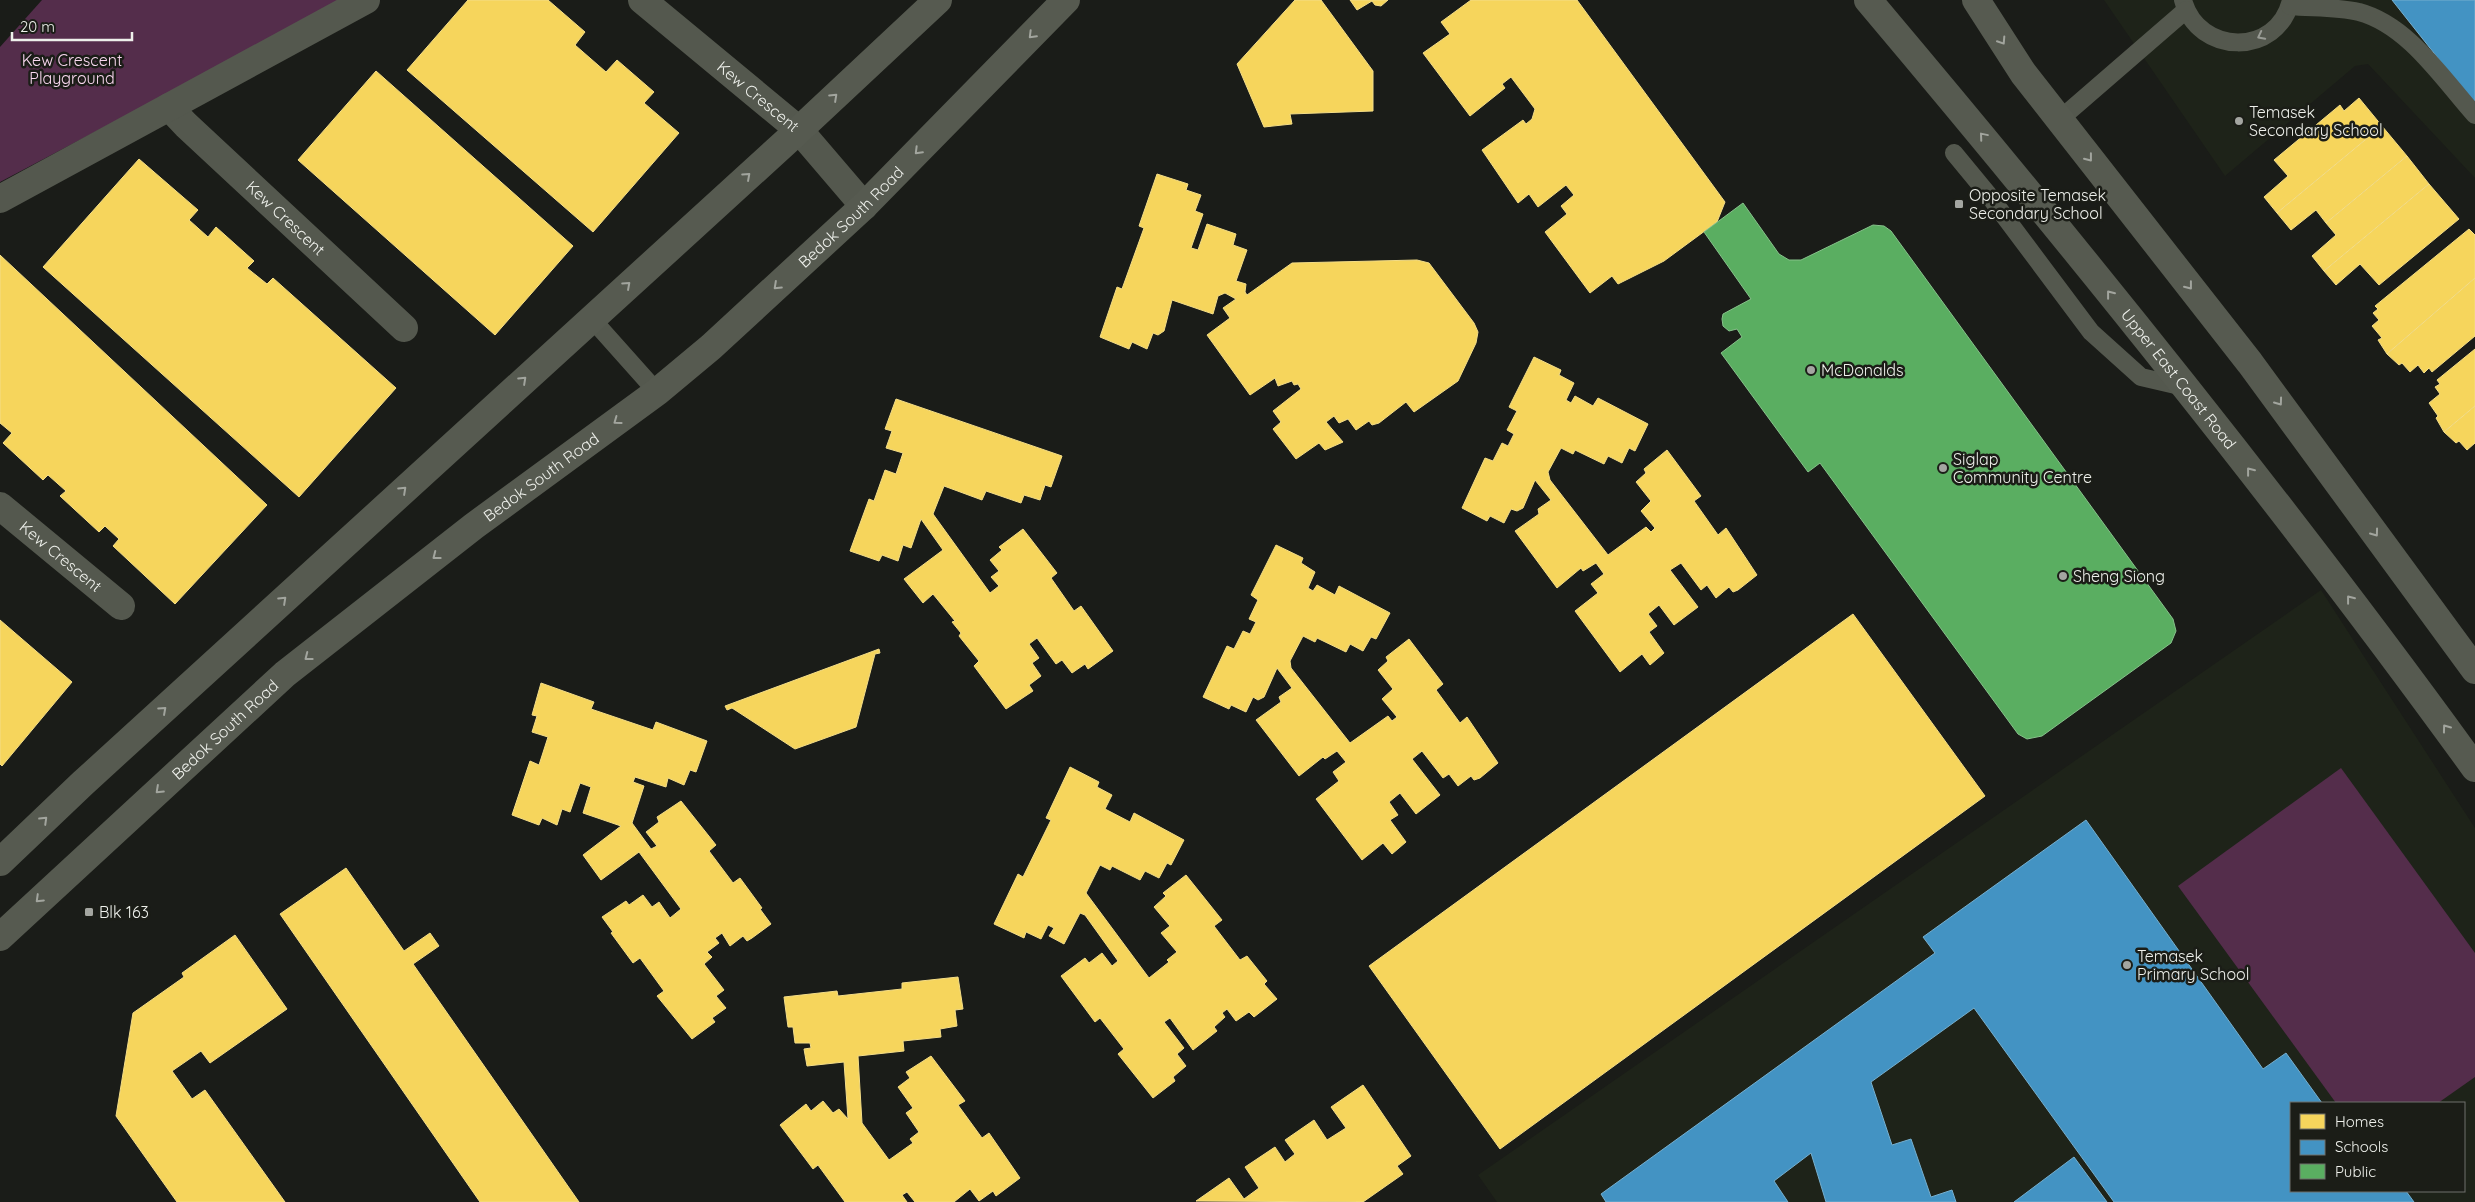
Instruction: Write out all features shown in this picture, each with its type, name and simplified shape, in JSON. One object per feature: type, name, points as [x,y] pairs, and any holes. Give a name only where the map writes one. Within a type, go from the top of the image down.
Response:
[{"type":"main road","points":[[0,862],[83,783],[799,130],[938,0]]},
{"type":"main road","name":"Bedok South Road","points":[[0,937],[285,674],[474,526],[657,392],[711,347],[864,206],[1066,0]]},
{"type":"main road","name":"Upper East Coast Road","points":[[1868,0],[2015,174],[2184,387],[2380,637],[2475,768]]},
{"type":"main road","points":[[1976,0],[2023,72],[2250,363],[2475,670]]},
{"type":"street","points":[[0,199],[366,0]]},
{"type":"street","name":"Kew Crescent","points":[[642,0],[799,130],[864,206]]},
{"type":"street","name":"Kew Crescent","points":[[169,107],[404,328]]},
{"type":"street","name":"Kew Crescent","points":[[0,506],[120,606]]},
{"type":"lane","points":[[2059,120],[2184,5],[2199,29],[2218,40],[2240,44],[2261,38],[2278,25],[2290,3],[2358,12],[2381,20],[2403,34],[2475,115]]},
{"type":"lane","points":[[1954,153],[1987,193],[2091,332],[2141,376],[2184,387]]},
{"type":"lane","points":[[591,318],[657,392]]},
{"type":"shaded area","name":"Temasek Secondary School","points":[[2104,0],[2475,0],[2475,178],[2368,64],[2355,66],[2225,176]]},
{"type":"shaded area","name":"Temasek Primary School","points":[[2321,590],[2475,828],[2475,1202],[1497,1202],[1478,1175]]},
{"type":"green space","name":"Kew Crescent Playground","points":[[42,0],[345,0],[0,182],[0,47]]},
{"type":"green space","points":[[2341,768],[2475,953],[2475,1077],[2439,1102],[2335,1102],[2178,886]]},
{"type":"building: Homes","points":[[468,0],[548,0],[585,32],[575,45],[606,72],[617,60],[654,92],[644,103],[679,133],[593,232],[407,70]]},
{"type":"building: Homes","points":[[1295,0],[1321,0],[1373,71],[1373,111],[1290,114],[1292,124],[1264,127],[1237,64]]},
{"type":"building: Homes","points":[[1350,0],[1388,0],[1381,6],[1375,5],[1372,1],[1357,10]]},
{"type":"building: Homes","points":[[1471,0],[1577,0],[1725,202],[1717,222],[1664,261],[1618,284],[1612,276],[1590,293],[1545,232],[1567,214],[1561,206],[1574,195],[1566,185],[1538,207],[1529,194],[1518,203],[1482,150],[1523,120],[1526,124],[1532,119],[1535,109],[1511,77],[1502,84],[1505,88],[1470,116],[1423,53],[1450,34],[1441,22]]},
{"type":"building: Homes","points":[[376,71],[573,246],[495,335],[298,160]]},
{"type":"building: Homes","points":[[2359,98],[2382,126],[2277,213],[2264,197],[2288,176],[2274,160],[2340,105],[2344,111]]},
{"type":"building: Homes","points":[[2382,126],[2407,156],[2326,223],[2316,210],[2291,230],[2277,213]]},
{"type":"building: Homes","points":[[2407,156],[2429,184],[2324,271],[2312,256],[2336,235],[2326,223]]},
{"type":"building: Homes","points":[[139,159],[198,210],[189,220],[208,237],[216,227],[254,261],[247,268],[267,284],[273,278],[396,388],[299,497],[43,267]]},
{"type":"building: Homes","points":[[1157,174],[1188,184],[1186,190],[1201,195],[1195,211],[1203,214],[1191,248],[1198,250],[1207,224],[1236,234],[1233,245],[1247,250],[1236,281],[1246,284],[1245,292],[1247,295],[1292,263],[1417,260],[1429,263],[1474,323],[1478,332],[1476,343],[1458,381],[1414,412],[1406,402],[1379,423],[1372,425],[1369,421],[1356,430],[1348,419],[1339,423],[1334,416],[1326,422],[1343,442],[1325,450],[1319,443],[1296,459],[1273,429],[1281,422],[1273,411],[1301,389],[1298,384],[1294,385],[1292,381],[1278,386],[1275,378],[1250,395],[1207,335],[1230,318],[1223,308],[1236,299],[1225,293],[1218,296],[1213,314],[1172,300],[1164,331],[1158,335],[1153,333],[1147,349],[1132,342],[1129,349],[1100,337],[1117,287],[1122,289],[1144,228],[1139,226]]},
{"type":"building: Homes","points":[[2429,184],[2459,219],[2379,285],[2360,264],[2336,285],[2324,271]]},
{"type":"building: Homes","points":[[2469,229],[2475,235],[2475,278],[2387,354],[2378,340],[2382,338],[2372,326],[2379,320],[2373,313],[2378,309],[2375,306]]},
{"type":"building: Homes","points":[[0,255],[267,505],[175,604],[113,546],[119,539],[105,526],[99,532],[60,496],[66,491],[48,475],[43,480],[3,443],[12,433],[0,423]]},
{"type":"building: Homes","points":[[2475,278],[2475,336],[2432,372],[2429,368],[2424,373],[2418,365],[2410,372],[2402,363],[2399,365],[2387,354]]},
{"type":"building: Homes","points":[[2475,349],[2475,406],[2444,432],[2436,418],[2438,416],[2429,403],[2440,394],[2435,387],[2440,384],[2437,380]]},
{"type":"building: Homes","points":[[1534,357],[1561,370],[1559,375],[1574,383],[1566,400],[1571,403],[1575,396],[1593,406],[1598,398],[1648,424],[1635,451],[1629,448],[1622,463],[1608,456],[1604,464],[1575,450],[1573,454],[1561,448],[1548,472],[1550,480],[1608,555],[1646,527],[1651,532],[1655,528],[1641,511],[1651,501],[1636,482],[1646,473],[1644,469],[1667,450],[1701,496],[1694,501],[1718,535],[1726,528],[1757,575],[1738,590],[1733,592],[1729,587],[1716,598],[1707,585],[1701,590],[1681,563],[1670,570],[1698,607],[1674,625],[1659,605],[1648,614],[1657,626],[1649,632],[1664,653],[1650,665],[1642,654],[1620,672],[1575,611],[1598,593],[1591,584],[1604,574],[1596,563],[1583,571],[1581,568],[1557,588],[1515,531],[1539,514],[1538,509],[1551,500],[1535,480],[1523,508],[1517,511],[1511,509],[1504,523],[1490,516],[1487,521],[1462,508],[1485,458],[1493,461],[1502,443],[1508,446],[1514,434],[1507,430],[1517,411],[1509,407]]},
{"type":"building: Homes","points":[[896,399],[1062,456],[1051,487],[1045,485],[1040,500],[1024,495],[1021,503],[986,491],[982,500],[944,486],[933,514],[990,593],[999,586],[991,577],[999,571],[990,560],[1002,550],[999,547],[1023,529],[1057,573],[1051,578],[1074,611],[1081,606],[1113,651],[1088,669],[1085,664],[1072,673],[1062,660],[1056,664],[1037,638],[1029,644],[1039,658],[1032,663],[1041,676],[1029,685],[1033,691],[1006,709],[974,666],[979,661],[959,636],[961,633],[952,622],[955,621],[933,594],[923,603],[904,579],[943,550],[921,519],[911,548],[903,545],[898,561],[882,555],[879,561],[850,551],[869,499],[874,501],[885,470],[896,474],[903,453],[886,448],[892,431],[885,429]]},
{"type":"building: Homes","points":[[2475,406],[2475,443],[2467,450],[2459,441],[2456,443],[2444,432]]},
{"type":"building: Homes","points":[[1276,545],[1303,558],[1301,563],[1315,572],[1308,588],[1313,591],[1317,585],[1335,595],[1339,586],[1390,613],[1376,639],[1371,637],[1363,651],[1350,644],[1346,652],[1317,638],[1315,642],[1303,636],[1290,661],[1291,668],[1350,743],[1388,716],[1392,721],[1397,717],[1382,699],[1393,689],[1378,670],[1388,661],[1386,657],[1409,639],[1443,684],[1436,690],[1460,723],[1467,717],[1498,763],[1480,778],[1474,780],[1471,776],[1458,786],[1449,774],[1443,778],[1422,751],[1412,759],[1440,795],[1416,814],[1400,793],[1389,802],[1398,815],[1390,820],[1406,842],[1392,854],[1383,843],[1362,860],[1316,799],[1339,781],[1333,772],[1346,762],[1337,751],[1325,759],[1323,757],[1299,776],[1256,720],[1281,702],[1279,697],[1292,688],[1277,668],[1264,697],[1258,700],[1253,697],[1246,712],[1231,705],[1229,709],[1203,697],[1227,646],[1234,649],[1243,631],[1250,634],[1256,622],[1249,619],[1258,600],[1251,595]]},
{"type":"building: Homes","points":[[1853,614],[1985,796],[1500,1149],[1369,966]]},
{"type":"building: Homes","points":[[0,620],[72,682],[2,766],[0,764]]},
{"type":"building: Homes","points":[[879,649],[880,653],[875,654],[856,727],[795,749],[732,708],[727,710],[725,706]]},
{"type":"building: Homes","points":[[541,683],[594,702],[591,709],[653,730],[656,722],[707,741],[696,772],[690,770],[684,785],[668,778],[666,787],[635,777],[633,782],[644,786],[632,823],[651,849],[657,846],[646,832],[659,822],[657,817],[681,801],[716,845],[709,851],[733,883],[740,878],[771,924],[747,941],[743,936],[730,946],[722,933],[715,938],[719,943],[707,952],[712,957],[704,964],[724,990],[716,996],[726,1008],[712,1018],[715,1022],[692,1039],[657,996],[664,991],[640,958],[633,963],[602,917],[626,901],[629,905],[643,895],[652,907],[659,902],[670,918],[681,909],[639,852],[601,880],[583,855],[621,826],[583,813],[591,787],[580,783],[570,812],[562,809],[557,825],[542,818],[539,825],[512,815],[530,761],[539,765],[548,737],[532,732],[537,716],[532,715]]},
{"type":"building: Homes","points":[[1070,767],[1099,782],[1097,787],[1112,795],[1105,809],[1130,822],[1134,813],[1184,840],[1171,865],[1167,863],[1159,878],[1145,871],[1140,880],[1112,866],[1110,870],[1100,865],[1086,893],[1149,978],[1169,962],[1167,960],[1177,952],[1161,933],[1170,926],[1154,907],[1166,896],[1163,893],[1186,875],[1222,920],[1214,926],[1240,960],[1247,956],[1267,981],[1264,984],[1277,999],[1254,1017],[1249,1012],[1236,1021],[1227,1009],[1222,1013],[1225,1017],[1214,1027],[1217,1031],[1193,1050],[1170,1018],[1164,1022],[1184,1048],[1177,1054],[1186,1066],[1173,1077],[1175,1081],[1153,1098],[1118,1054],[1124,1049],[1100,1018],[1095,1022],[1061,976],[1085,958],[1089,963],[1102,953],[1112,966],[1118,961],[1085,915],[1080,913],[1064,944],[1049,936],[1054,928],[1048,925],[1041,939],[1026,932],[1024,938],[994,924],[1018,874],[1023,877],[1051,820],[1046,818]]},
{"type":"building: Homes","points":[[346,868],[404,951],[430,933],[439,946],[413,964],[579,1202],[480,1202],[280,914]]},
{"type":"building: Homes","points":[[235,935],[287,1009],[210,1063],[201,1051],[172,1071],[192,1099],[205,1090],[285,1202],[177,1202],[116,1116],[133,1013],[184,977],[182,973]]},
{"type":"building: Homes","points":[[958,977],[963,1009],[955,1010],[957,1026],[940,1029],[941,1037],[903,1041],[904,1051],[858,1056],[862,1123],[889,1160],[913,1143],[910,1139],[919,1132],[906,1113],[913,1108],[898,1087],[910,1078],[906,1072],[931,1056],[965,1101],[958,1105],[982,1138],[989,1133],[1020,1178],[996,1196],[993,1191],[979,1201],[970,1189],[954,1202],[915,1202],[907,1192],[902,1195],[907,1202],[845,1202],[818,1165],[813,1169],[780,1125],[806,1104],[811,1111],[823,1101],[833,1113],[839,1109],[848,1119],[844,1062],[807,1066],[804,1049],[811,1048],[810,1043],[795,1043],[793,1027],[788,1027],[784,997],[837,991],[838,996],[902,989],[902,983]]},
{"type":"building: Homes","points":[[1363,1085],[1411,1156],[1397,1166],[1403,1174],[1363,1202],[1196,1201],[1229,1178],[1244,1199],[1259,1188],[1245,1167],[1275,1147],[1285,1162],[1295,1154],[1285,1140],[1314,1120],[1327,1140],[1346,1128],[1331,1107]]},
{"type":"building: Schools","points":[[2392,0],[2475,0],[2475,105]]},
{"type":"building: Schools","points":[[2086,820],[2263,1069],[2286,1053],[2321,1102],[2290,1102],[2290,1192],[2407,1192],[2414,1202],[2114,1202],[1974,1008],[1871,1082],[1892,1145],[1911,1139],[1931,1197],[1952,1190],[1956,1202],[1826,1202],[1811,1153],[1774,1181],[1788,1202],[1606,1202],[1601,1194],[1935,953],[1923,937]]},
{"type":"building: Schools","points":[[2074,1157],[2107,1202],[2014,1202]]},
{"type":"building: Public","name":"Siglap Community Centre","points":[[1743,203],[1779,254],[1789,260],[1801,260],[1873,225],[1884,226],[1891,231],[2173,619],[2176,631],[2171,643],[2042,736],[2027,739],[2018,734],[1820,463],[1808,472],[1721,353],[1742,337],[1737,329],[1729,331],[1723,326],[1723,314],[1751,299],[1704,232]]},
{"type":"place","name":"Temasek Secondary School","points":[[2239,121]]},
{"type":"place","name":"Opposite Temasek Secondary School","points":[[1959,204]]},
{"type":"place","name":"McDonalds","points":[[1811,370]]},
{"type":"place","name":"Siglap Community Centre","points":[[1943,468]]},
{"type":"place","name":"Sheng Siong","points":[[2063,576]]},
{"type":"place","name":"Blk 163","points":[[89,912]]},
{"type":"place","name":"Temasek Primary School","points":[[2127,965]]}]
